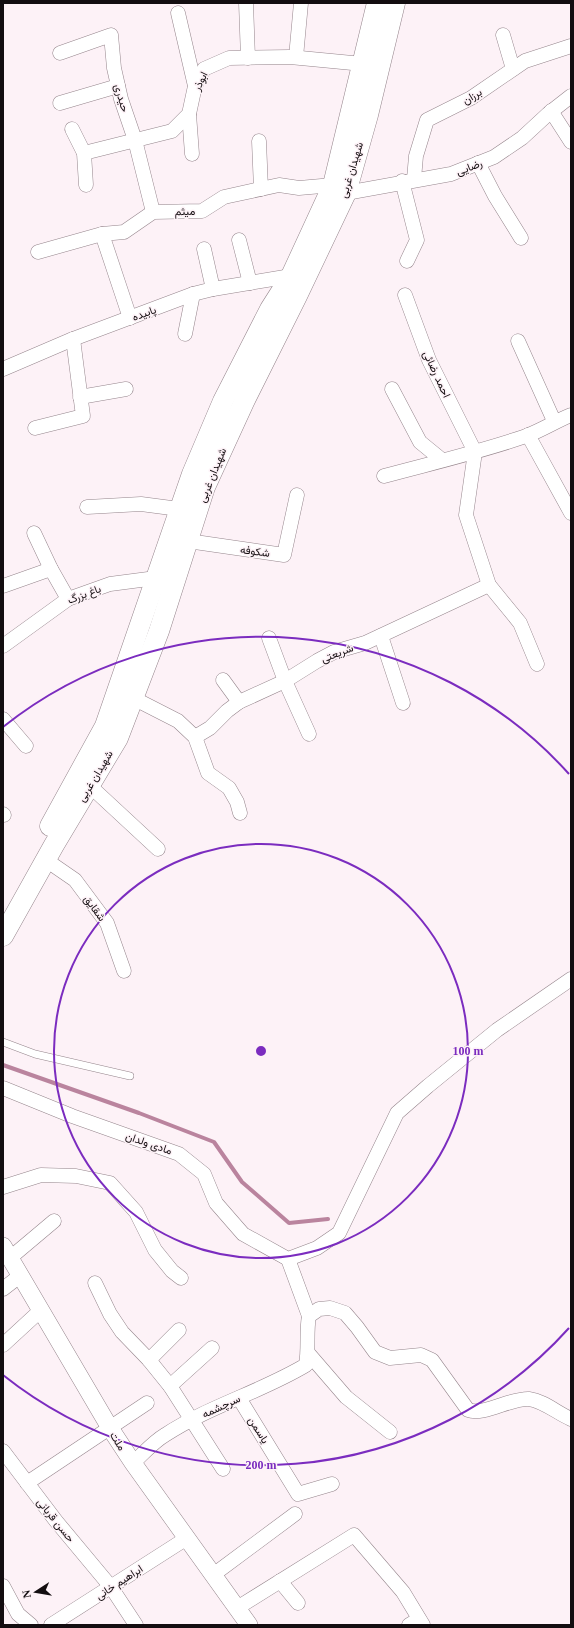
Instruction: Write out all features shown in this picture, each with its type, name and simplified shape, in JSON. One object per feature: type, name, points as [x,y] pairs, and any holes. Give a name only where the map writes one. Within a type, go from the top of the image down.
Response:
[{"type":"main road","name":"شهیدان غربی","points":[[3,910],[105,726],[179,509],[223,401],[270,310],[340,189],[363,64],[377,3]]},
{"type":"main road","name":"شهیدان غربی","points":[[3,936],[118,738],[159,631],[211,474],[244,402],[297,296],[368,115],[395,3]]},
{"type":"street","points":[[246,3],[248,58]]},
{"type":"street","points":[[296,57],[301,3]]},
{"type":"street","points":[[178,13],[195,86]]},
{"type":"street","name":"حیدری","points":[[60,53],[111,35],[114,68],[121,100],[135,140],[153,212]]},
{"type":"street","points":[[503,35],[513,69]]},
{"type":"street","name":"برزان","points":[[408,180],[427,120],[471,98],[525,61],[571,46]]},
{"type":"street","name":"ابوذر","points":[[192,154],[189,114],[195,86],[204,69],[229,58],[296,57],[363,64]]},
{"type":"street","points":[[60,103],[118,86]]},
{"type":"street","name":"رضایی","points":[[340,189],[451,174],[494,157],[522,138],[551,111],[571,96]]},
{"type":"street","points":[[551,111],[571,142]]},
{"type":"street","points":[[84,153],[172,131],[189,114]]},
{"type":"street","points":[[72,129],[84,153],[86,185]]},
{"type":"street","points":[[260,141],[261,189]]},
{"type":"street","points":[[478,163],[495,196],[521,238]]},
{"type":"street","points":[[407,261],[417,240],[408,180]]},
{"type":"street","name":"میثم","points":[[153,212],[202,211],[224,197],[279,185],[299,188],[340,189]]},
{"type":"street","points":[[38,252],[102,234],[124,232],[153,212]]},
{"type":"street","points":[[102,234],[130,318]]},
{"type":"street","points":[[239,240],[250,283]]},
{"type":"street","points":[[204,249],[213,289]]},
{"type":"street","name":"پابیده","points":[[3,369],[73,339],[193,294],[213,289],[290,276]]},
{"type":"street","points":[[184,334],[193,294]]},
{"type":"street","name":"احمد رضائی","points":[[405,295],[429,360],[474,452]]},
{"type":"street","points":[[35,428],[83,416],[73,339]]},
{"type":"street","points":[[518,341],[554,421]]},
{"type":"street","points":[[80,397],[126,389]]},
{"type":"street","points":[[392,389],[420,442],[442,460]]},
{"type":"street","points":[[384,476],[474,452],[528,435],[554,421],[571,415]]},
{"type":"street","points":[[528,435],[571,513]]},
{"type":"street","points":[[474,452],[466,515],[489,584],[520,623],[537,664]]},
{"type":"street","name":"شکوفه","points":[[188,541],[284,555],[297,495]]},
{"type":"street","points":[[87,507],[141,504],[179,509]]},
{"type":"street","points":[[34,533],[51,569],[68,599]]},
{"type":"street","points":[[3,586],[51,569]]},
{"type":"street","name":"باغ بزرگ","points":[[3,646],[68,599],[110,584],[156,578]]},
{"type":"street","name":"شریعتی","points":[[195,737],[210,728],[227,711],[240,702],[285,681],[328,655],[365,643],[489,584]]},
{"type":"street","points":[[380,636],[403,703]]},
{"type":"street","points":[[269,638],[285,681],[309,734]]},
{"type":"street","points":[[223,680],[240,702]]},
{"type":"street","points":[[133,698],[178,721],[195,737],[208,773],[229,788],[237,802],[240,813]]},
{"type":"street","points":[[3,719],[26,746]]},
{"type":"street","points":[[90,786],[158,849]]},
{"type":"street","name":"شقایق","points":[[46,860],[76,880],[107,923],[124,971]]},
{"type":"street","points":[[390,1432],[346,1397],[308,1353],[306,1330],[309,1316],[288,1259],[317,1248],[339,1233],[397,1113],[497,1030],[571,979]]},
{"type":"street","name":"مادی ولدان","points":[[3,1088],[72,1116],[179,1154],[204,1174],[216,1203],[243,1234],[288,1259]]},
{"type":"street","points":[[3,1187],[41,1175],[76,1176],[110,1183],[136,1212],[154,1250],[172,1271],[181,1278]]},
{"type":"street","points":[[7,1252],[54,1221]]},
{"type":"street","name":"ملت","points":[[7,1252],[110,1428],[133,1463],[249,1625]]},
{"type":"street","points":[[3,1289],[21,1275]]},
{"type":"street","points":[[95,1283],[110,1314],[122,1332],[149,1360],[170,1386],[223,1469]]},
{"type":"street","points":[[309,1316],[319,1309],[330,1308],[344,1314],[358,1327],[375,1352],[390,1358],[420,1355],[432,1360],[448,1379],[464,1406],[473,1412],[517,1400],[528,1399],[538,1401],[571,1419]]},
{"type":"street","points":[[3,1345],[41,1310]]},
{"type":"street","points":[[149,1360],[179,1330]]},
{"type":"street","points":[[170,1386],[212,1348]]},
{"type":"street","name":"سرچشمه","points":[[133,1463],[164,1435],[290,1374],[306,1364],[308,1353]]},
{"type":"street","name":"یاسمن","points":[[239,1398],[298,1494],[332,1484]]},
{"type":"street","points":[[27,1483],[147,1403]]},
{"type":"street","name":"حسن قربانی","points":[[3,1452],[56,1521],[111,1587],[136,1625]]},
{"type":"street","points":[[213,1575],[295,1514]]},
{"type":"street","points":[[237,1608],[354,1534],[403,1592],[417,1623]]},
{"type":"street","name":"ابراهیم خانی","points":[[51,1625],[187,1538]]},
{"type":"street","points":[[280,1581],[298,1603]]},
{"type":"street","points":[[3,1586],[18,1614],[31,1625]]},
{"type":"lane","points":[[3,1042],[35,1054],[130,1076]]},
{"type":"waterway","points":[[3,1065],[139,1113],[214,1142],[242,1182],[289,1223],[328,1219]]}]
